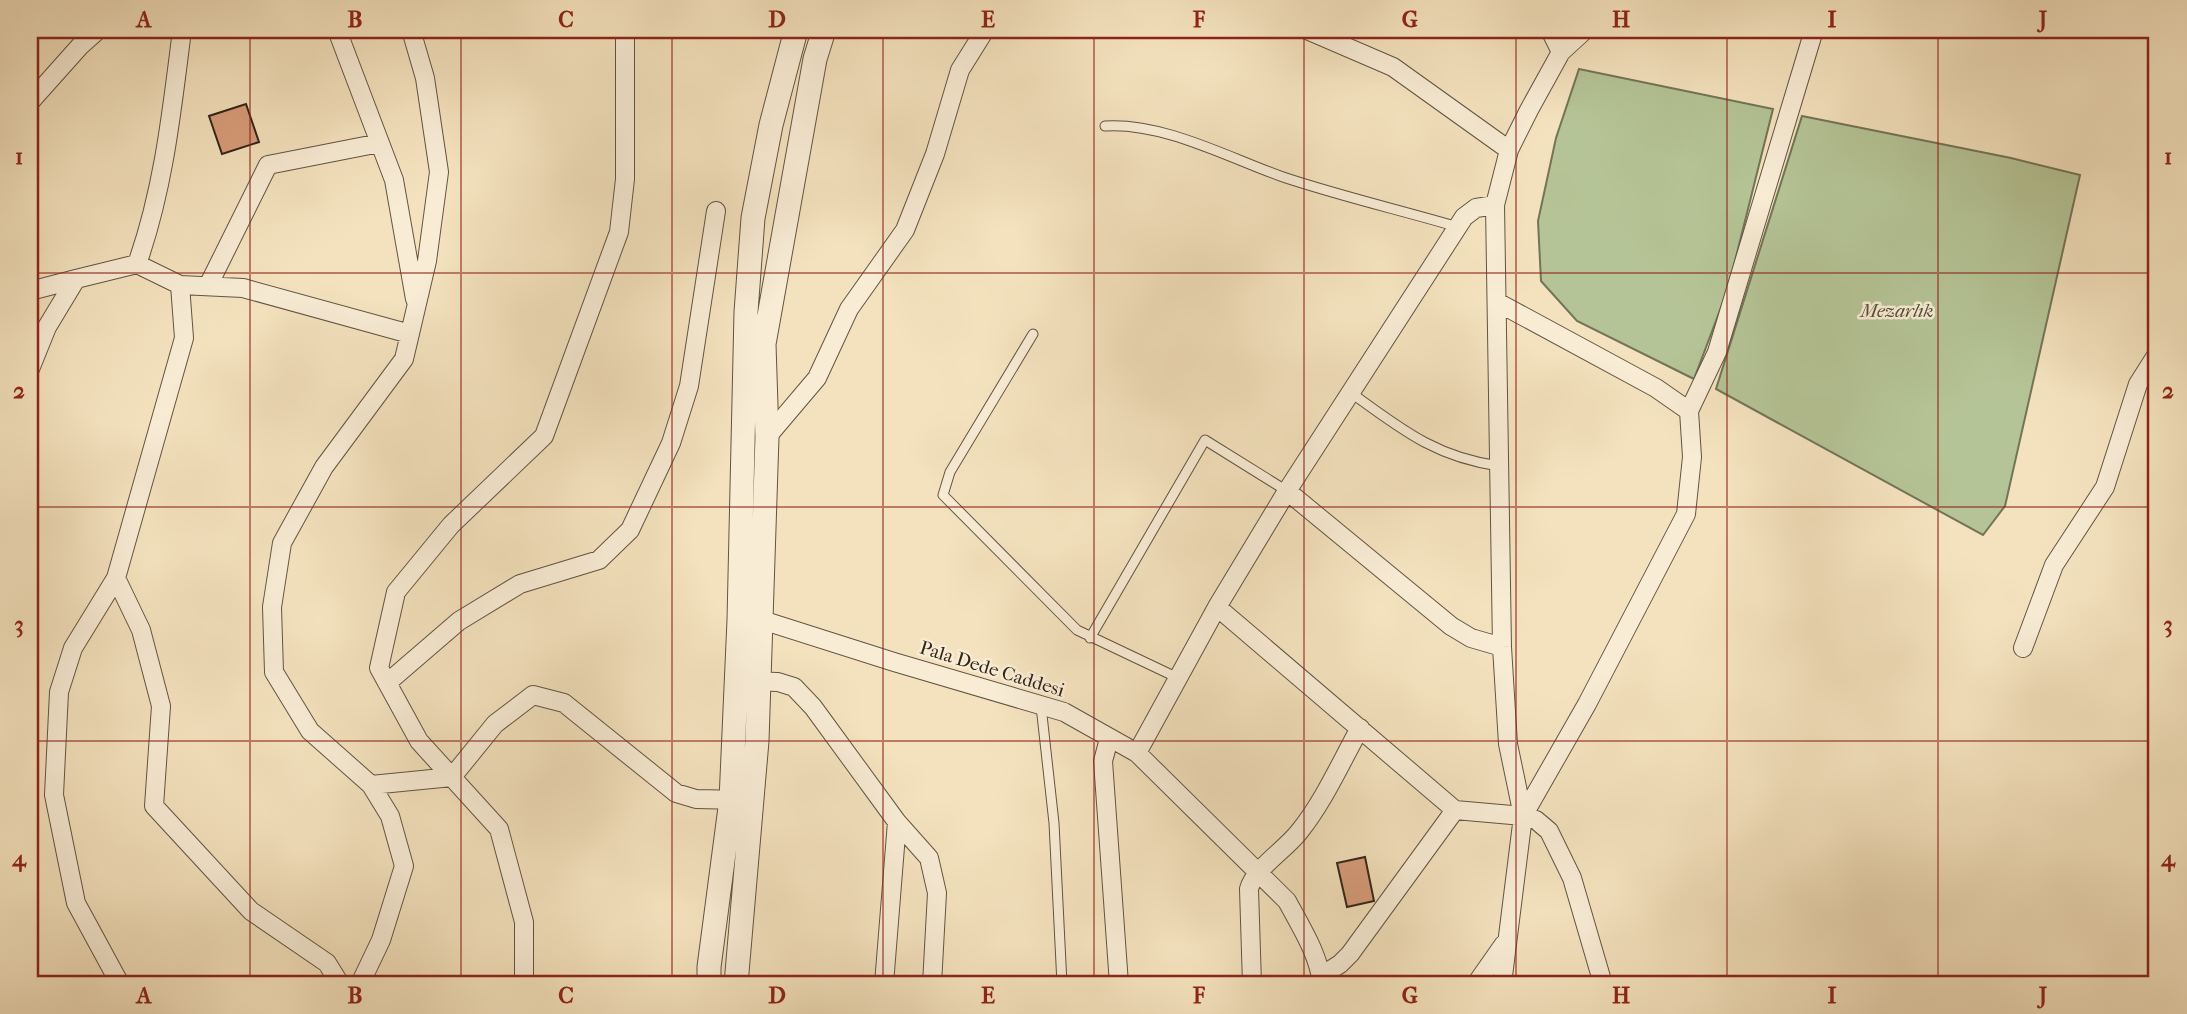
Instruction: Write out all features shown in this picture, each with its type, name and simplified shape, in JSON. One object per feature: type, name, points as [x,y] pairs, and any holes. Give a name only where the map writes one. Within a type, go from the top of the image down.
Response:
[{"type":"street","points":[[30,102],[80,46],[98,30]]},
{"type":"street","points":[[137,264],[151,225],[166,154],[183,30]]},
{"type":"street","points":[[337,30],[394,180],[416,306]]},
{"type":"street","points":[[360,984],[381,940],[404,866],[390,816],[371,785],[310,731],[274,672],[272,607],[282,543],[324,467],[404,359],[426,261],[439,172],[425,78],[411,30]]},
{"type":"street","points":[[524,984],[524,922],[499,829],[419,741],[379,668],[396,592],[451,525],[544,436],[619,232],[625,179],[625,30]]},
{"type":"street","points":[[736,984],[750,620],[746,312],[754,219],[771,125],[796,30]]},
{"type":"street","points":[[750,620],[767,437],[764,344],[813,73],[824,30]]},
{"type":"street","points":[[767,437],[817,378],[849,309],[905,230],[935,154],[960,70],[985,30]]},
{"type":"street","points":[[1307,30],[1394,66],[1509,150]]},
{"type":"street","points":[[1550,30],[1562,52]]},
{"type":"street","points":[[1562,52],[1564,30]]},
{"type":"street","points":[[1502,984],[1523,816],[1508,744],[1502,647],[1495,205],[1509,150],[1529,110],[1562,52],[1586,30]]},
{"type":"street","points":[[1523,816],[1587,704],[1686,514],[1692,457],[1689,411],[1717,352],[1814,30]]},
{"type":"street","points":[[208,286],[268,164],[380,142]]},
{"type":"street","points":[[1137,753],[1217,607],[1287,491],[1464,217],[1476,208],[1495,205]]},
{"type":"street","points":[[387,683],[458,621],[520,584],[599,560],[630,530],[671,443],[689,386],[716,211]]},
{"type":"street","points":[[30,291],[137,264],[180,285],[243,288],[410,334]]},
{"type":"street","points":[[30,369],[47,327],[76,279]]},
{"type":"street","points":[[120,984],[76,903],[54,795],[59,692],[73,648],[116,578],[184,338],[180,285]]},
{"type":"street","points":[[1497,302],[1656,388],[1689,411]]},
{"type":"street","points":[[2023,648],[2054,565],[2105,487],[2138,384],[2157,354]]},
{"type":"street","points":[[1287,491],[1451,626],[1471,638],[1502,647]]},
{"type":"street","points":[[116,578],[141,630],[160,706],[154,806],[251,911],[327,963],[340,984]]},
{"type":"street","points":[[1217,607],[1455,810],[1523,816],[1544,824],[1572,878],[1603,984]]},
{"type":"street","name":"Pala Dede Caddesi","points":[[750,620],[1064,712],[1137,753],[1287,901],[1304,931],[1321,980]]},
{"type":"street","points":[[748,681],[778,682],[794,687],[813,707],[897,822],[929,858],[937,893],[932,984]]},
{"type":"street","points":[[371,785],[452,777],[495,724],[533,695],[564,703],[676,793],[696,799],[742,800]]},
{"type":"street","points":[[1252,984],[1249,889],[1258,872],[1300,832],[1360,728]]},
{"type":"street","points":[[1109,738],[1103,761],[1119,984]]},
{"type":"street","points":[[709,984],[709,967],[742,800]]},
{"type":"street","points":[[1321,980],[1350,954],[1455,810]]},
{"type":"street","points":[[884,984],[897,822]]},
{"type":"street","points":[[1476,984],[1507,941]]},
{"type":"lane","points":[[1105,126],[1126,125],[1155,129],[1285,177],[1458,227]]},
{"type":"lane","points":[[1033,334],[950,472],[943,495],[1077,630],[1178,678]]},
{"type":"lane","points":[[1350,393],[1420,441],[1459,458],[1499,466]]},
{"type":"lane","points":[[1090,638],[1205,440],[1287,491]]},
{"type":"lane","points":[[1041,705],[1054,823],[1062,984]]},
{"type":"green space","points":[[1579,69],[1773,109],[1728,289],[1694,379],[1577,321],[1541,281],[1538,221],[1556,138]]},
{"type":"green space","name":"Mezarlık","points":[[1802,116],[2011,158],[2080,175],[2005,506],[1983,535],[1716,389]]},
{"type":"building","points":[[246,104],[259,142],[222,154],[209,116]]},
{"type":"building","points":[[1365,857],[1374,901],[1347,907],[1337,863]]}]
